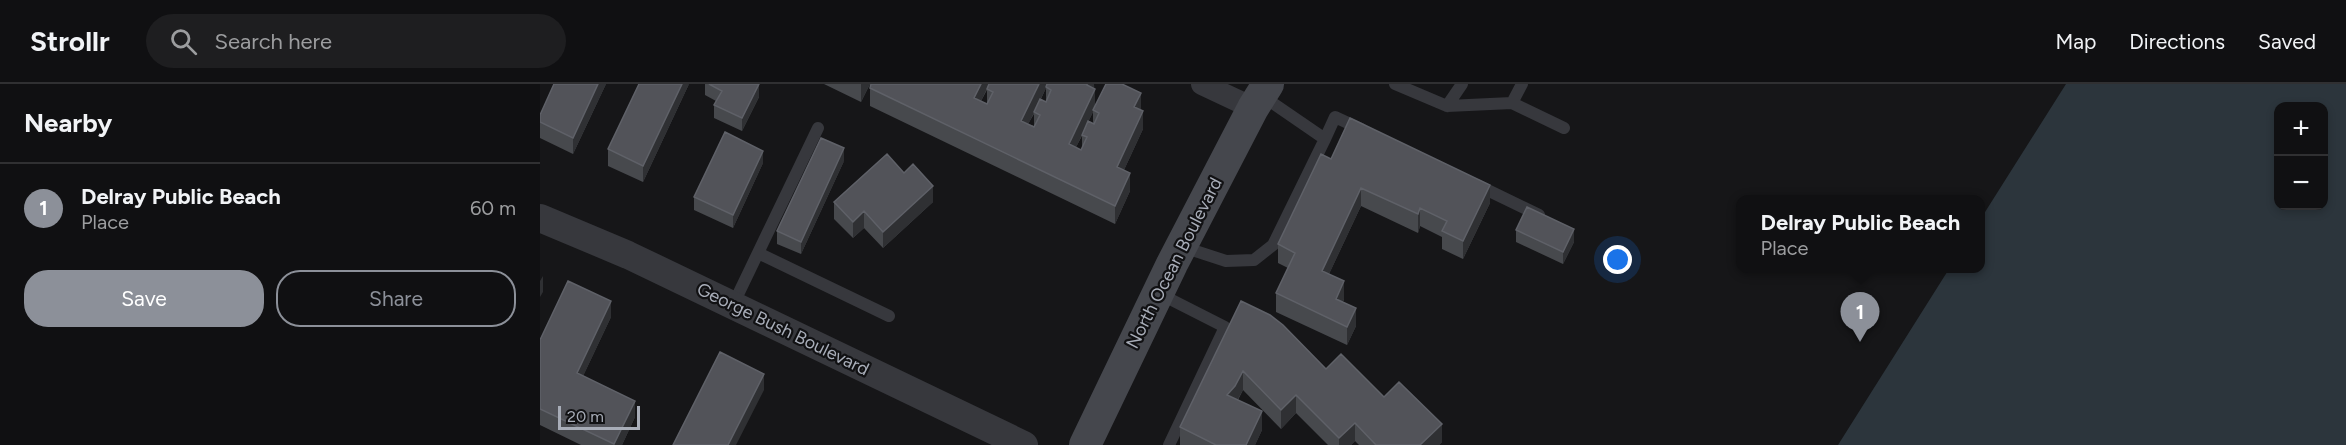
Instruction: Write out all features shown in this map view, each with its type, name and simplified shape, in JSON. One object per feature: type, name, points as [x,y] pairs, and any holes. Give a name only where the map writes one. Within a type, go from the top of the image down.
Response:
[{"type":"main road","name":"North Ocean Boulevard","points":[[1084,445],[1181,246],[1261,96]]},
{"type":"street","points":[[1202,84],[1261,96]]},
{"type":"street","name":"George Bush Boulevard","points":[[540,218],[628,255],[1024,445]]},
{"type":"lane","points":[[1395,84],[1447,106],[1512,103],[1564,128]]},
{"type":"lane","points":[[1447,106],[1462,84]]},
{"type":"lane","points":[[1512,103],[1522,84]]},
{"type":"lane","points":[[1261,96],[1325,139]]},
{"type":"lane","points":[[1181,246],[1226,261],[1254,260],[1273,245],[1335,117],[1367,132]]},
{"type":"lane","points":[[733,305],[818,128]]},
{"type":"lane","points":[[1463,178],[1548,219]]},
{"type":"lane","points":[[758,253],[889,316]]},
{"type":"lane","points":[[1158,293],[1225,327],[1169,445]]},
{"type":"shaded area","points":[[2066,84],[2346,84],[2346,445],[1838,445],[1946,273],[1985,273],[1985,212]]},
{"type":"building","points":[[554,84],[598,84],[573,138],[540,122],[540,115]]},
{"type":"building","points":[[639,84],[682,84],[643,166],[608,149]]},
{"type":"building","points":[[709,84],[759,84],[742,118],[714,105],[722,91]]},
{"type":"building","points":[[871,84],[981,84],[974,98],[987,104],[993,92],[987,89],[989,84],[1039,84],[1021,121],[1034,127],[1040,115],[1034,112],[1040,99],[1046,102],[1051,90],[1046,87],[1047,84],[1087,84],[1095,89],[1069,144],[1081,150],[1087,137],[1082,135],[1088,121],[1094,124],[1099,113],[1093,110],[1106,84],[1122,84],[1141,93],[1134,107],[1143,111],[1117,167],[1130,173],[1115,206],[870,88]]},
{"type":"building","points":[[1350,118],[1490,185],[1463,241],[1442,231],[1447,221],[1420,208],[1418,214],[1361,188],[1322,271],[1344,281],[1336,299],[1356,308],[1347,327],[1276,293],[1295,253],[1278,244],[1321,154],[1331,159]]},
{"type":"building","points":[[725,132],[763,151],[733,215],[694,197]]},
{"type":"building","points":[[821,138],[844,148],[801,242],[777,231]]},
{"type":"building","points":[[887,154],[904,173],[913,164],[933,186],[883,232],[864,211],[853,222],[834,202]]},
{"type":"building","points":[[1527,207],[1574,229],[1563,252],[1516,230]]},
{"type":"building","points":[[568,281],[611,301],[577,373],[635,401],[614,444],[540,409],[540,340]]},
{"type":"building","points":[[1241,301],[1270,315],[1283,325],[1326,369],[1341,354],[1384,397],[1399,382],[1442,424],[1420,445],[1376,445],[1355,423],[1339,438],[1296,395],[1281,410],[1243,371],[1227,395],[1262,411],[1246,445],[1216,445],[1180,427]]},
{"type":"building","points":[[720,352],[764,374],[728,445],[673,445]]},
{"type":"place","name":"Delray Public Beach","points":[[1860,342]]}]
